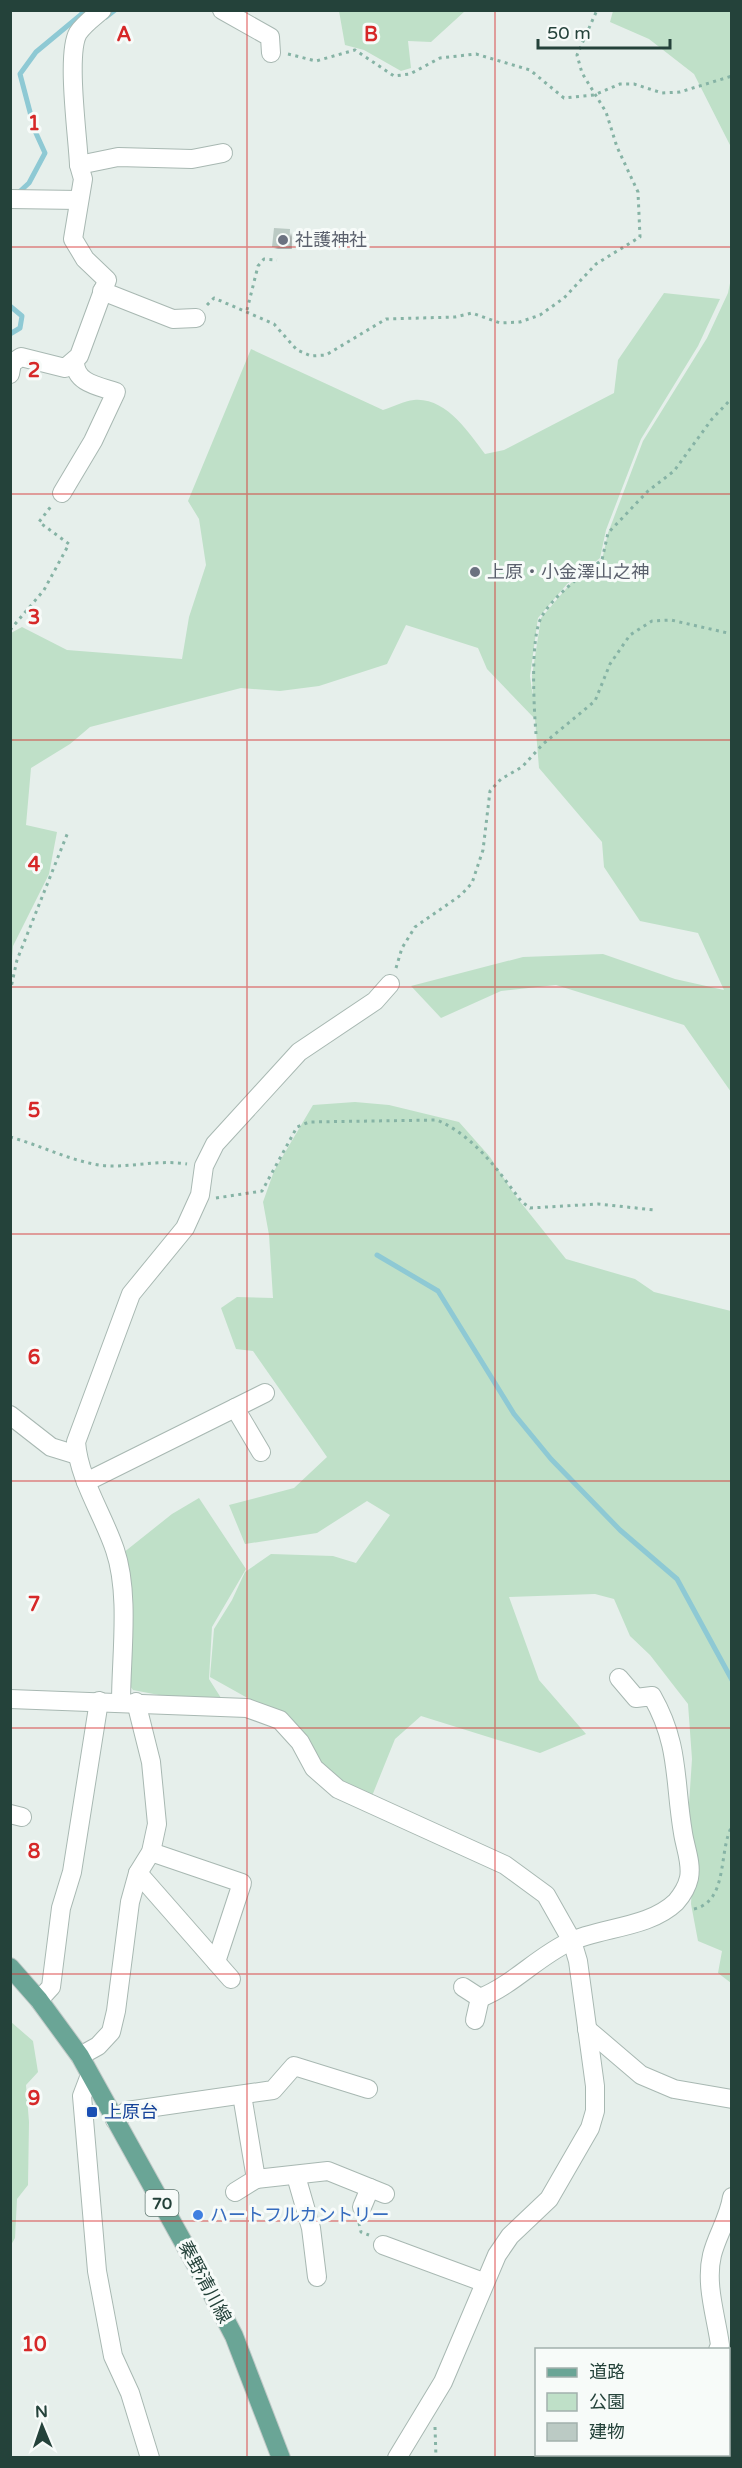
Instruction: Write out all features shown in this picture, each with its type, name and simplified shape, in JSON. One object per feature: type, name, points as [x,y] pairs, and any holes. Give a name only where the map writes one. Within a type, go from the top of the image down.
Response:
[{"type":"main road","name":"秦野清川線","points":[[10,1968],[39,2000],[80,2056],[234,2336],[281,2457]]},
{"type":"street","points":[[222,10],[270,37],[271,53]]},
{"type":"street","points":[[10,375],[12,363],[21,357],[65,368],[75,362],[107,280],[85,259],[73,239],[84,179],[79,165],[73,65],[74,43],[78,34],[95,16]]},
{"type":"street","points":[[79,165],[118,157],[192,159],[223,153]]},
{"type":"street","points":[[19,199],[79,200]]},
{"type":"street","points":[[102,291],[172,319],[196,318]]},
{"type":"street","points":[[62,493],[93,441],[116,392],[84,381],[75,371],[75,362]]},
{"type":"street","points":[[80,2056],[98,2046],[111,2032],[116,2011],[130,1902],[138,1873],[151,1852],[157,1824],[156,1791],[128,1702],[122,1586],[116,1551],[86,1482],[77,1455],[76,1442],[130,1294],[185,1228],[200,1195],[204,1166],[215,1144],[299,1052],[375,1000],[390,984]]},
{"type":"street","points":[[86,1482],[265,1393]]},
{"type":"street","points":[[235,1408],[261,1452]]},
{"type":"street","points":[[10,1415],[51,1447],[77,1455]]},
{"type":"street","points":[[475,2020],[480,1998],[572,1941],[663,1911],[684,1892],[689,1877],[674,1749],[666,1721],[652,1696],[636,1698],[619,1678]]},
{"type":"street","points":[[10,1699],[247,1708],[280,1720],[300,1742],[314,1768],[338,1790],[505,1865],[546,1895],[572,1941],[578,1961],[595,2086],[595,2111],[591,2128],[549,2199],[510,2236],[497,2255],[483,2282],[443,2382],[398,2457]]},
{"type":"street","points":[[39,2000],[51,1987],[61,1908],[72,1872],[99,1701]]},
{"type":"street","points":[[151,1852],[242,1883],[216,1962]]},
{"type":"street","points":[[138,1873],[231,1980]]},
{"type":"street","points":[[463,1987],[480,1998]]},
{"type":"street","points":[[587,2029],[641,2075],[674,2089],[732,2099]]},
{"type":"street","points":[[115,2120],[127,2111],[273,2090],[294,2066],[368,2089]]},
{"type":"street","points":[[90,2075],[82,2096],[98,2271],[113,2356],[130,2393],[150,2457]]},
{"type":"street","points":[[242,2095],[256,2179]]},
{"type":"street","points":[[235,2192],[256,2179],[328,2171],[377,2191],[361,2215]]},
{"type":"street","points":[[296,2176],[311,2228],[317,2277]]},
{"type":"street","points":[[718,2348],[709,2275],[712,2253],[722,2232],[732,2197]]},
{"type":"street","points":[[377,2240],[483,2282]]},
{"type":"path","points":[[196,318],[214,298],[247,310],[274,324],[297,350],[311,356],[326,355],[386,319],[455,317],[472,313],[500,323],[520,322],[540,315],[564,298],[596,264],[640,237],[638,192],[617,147],[606,112],[594,95],[577,55],[597,10]]},
{"type":"path","points":[[271,53],[286,53],[316,61],[355,50],[394,76],[410,74],[440,58],[476,54],[530,70],[564,98],[594,95],[620,84],[634,84],[662,93],[680,92],[732,76]]},
{"type":"path","points":[[247,310],[258,266],[264,259],[277,260]]},
{"type":"path","points":[[536,734],[533,693],[541,618],[571,583],[602,560],[608,533],[648,491],[674,471],[712,419],[732,398]]},
{"type":"path","points":[[10,630],[44,590],[69,544],[39,522],[62,493]]},
{"type":"path","points":[[390,984],[402,948],[415,927],[461,895],[472,883],[483,850],[490,791],[501,779],[522,767],[543,744],[595,702],[610,664],[630,635],[652,621],[671,620],[732,634]]},
{"type":"path","points":[[10,993],[17,960],[68,832]]},
{"type":"path","points":[[200,1195],[217,1198],[262,1191],[297,1127],[309,1122],[437,1120],[452,1126],[476,1147],[521,1201],[530,1208],[598,1204],[655,1210]]},
{"type":"path","points":[[10,1137],[65,1157],[101,1165],[165,1160],[204,1166]]},
{"type":"path","points":[[663,1911],[677,1912],[701,1907],[715,1897],[732,1826]]},
{"type":"path","points":[[361,2215],[362,2232],[377,2240]]},
{"type":"path","points":[[424,2414],[437,2430],[436,2457]]},
{"type":"green space","points":[[339,10],[465,11],[431,42],[408,41],[411,68],[401,71],[364,50],[345,45]]},
{"type":"green space","points":[[613,11],[731,11],[731,147],[694,74],[649,39],[610,22]]},
{"type":"green space","points":[[731,278],[731,1092],[684,1025],[556,985],[501,991],[441,1018],[411,986],[523,957],[603,954],[675,979],[724,990],[698,933],[640,921],[604,867],[602,842],[539,768],[535,719],[487,669],[478,648],[406,625],[387,664],[319,686],[280,691],[241,688],[90,727],[70,744],[31,768],[26,825],[57,832],[49,874],[13,946],[11,970],[11,633],[22,627],[67,650],[182,659],[189,617],[206,565],[199,519],[188,501],[251,349],[383,410],[414,400],[436,404],[456,418],[485,454],[504,450],[614,393],[618,360],[664,293],[720,299],[698,346],[641,439],[606,530],[600,558],[567,584],[538,618],[530,676],[533,698],[532,676],[541,618],[571,583],[602,560],[608,533],[643,441],[707,338],[728,293]]},
{"type":"green space","points":[[355,1102],[389,1105],[459,1122],[490,1157],[514,1194],[566,1259],[635,1279],[654,1292],[731,1311],[731,1983],[718,1973],[722,1951],[698,1941],[691,1904],[693,1861],[688,1819],[692,1759],[688,1704],[650,1655],[630,1636],[614,1599],[595,1594],[509,1597],[539,1680],[586,1734],[540,1753],[421,1716],[395,1739],[372,1796],[341,1780],[317,1760],[262,1706],[210,1677],[214,1629],[232,1600],[245,1572],[271,1554],[333,1556],[356,1563],[390,1515],[367,1501],[317,1533],[245,1544],[229,1505],[294,1488],[327,1457],[253,1351],[236,1349],[221,1308],[237,1297],[273,1298],[269,1235],[263,1202],[274,1171],[313,1105]]},
{"type":"green space","points":[[199,1498],[246,1569],[212,1627],[209,1679],[221,1698],[164,1696],[133,1690],[127,1682],[123,1553],[172,1514]]},
{"type":"green space","points":[[11,2022],[33,2041],[38,2072],[26,2085],[29,2122],[28,2185],[17,2199],[15,2238],[11,2245]]},
{"type":"green space","points":[[731,2402],[731,2457],[692,2457],[730,2456]]},
{"type":"building","points":[[274,228],[290,229],[289,246],[272,247]]},
{"type":"waterway","points":[[16,195],[29,183],[45,153],[35,131],[20,74],[36,52],[83,13],[81,10]]},
{"type":"waterway","points":[[106,17],[115,10]]},
{"type":"waterway","points":[[10,306],[22,316],[20,328],[10,334]]},
{"type":"waterway","points":[[377,1255],[438,1291],[514,1414],[551,1459],[620,1530],[677,1579],[732,1680]]},
{"type":"place","name":"社護神社","points":[[283,240]]},
{"type":"place","name":"上原・小金澤山之神","points":[[475,572]]},
{"type":"place","name":"上原台","points":[[92,2112]]},
{"type":"place","name":"ハートフルカントリー","points":[[198,2215]]}]
